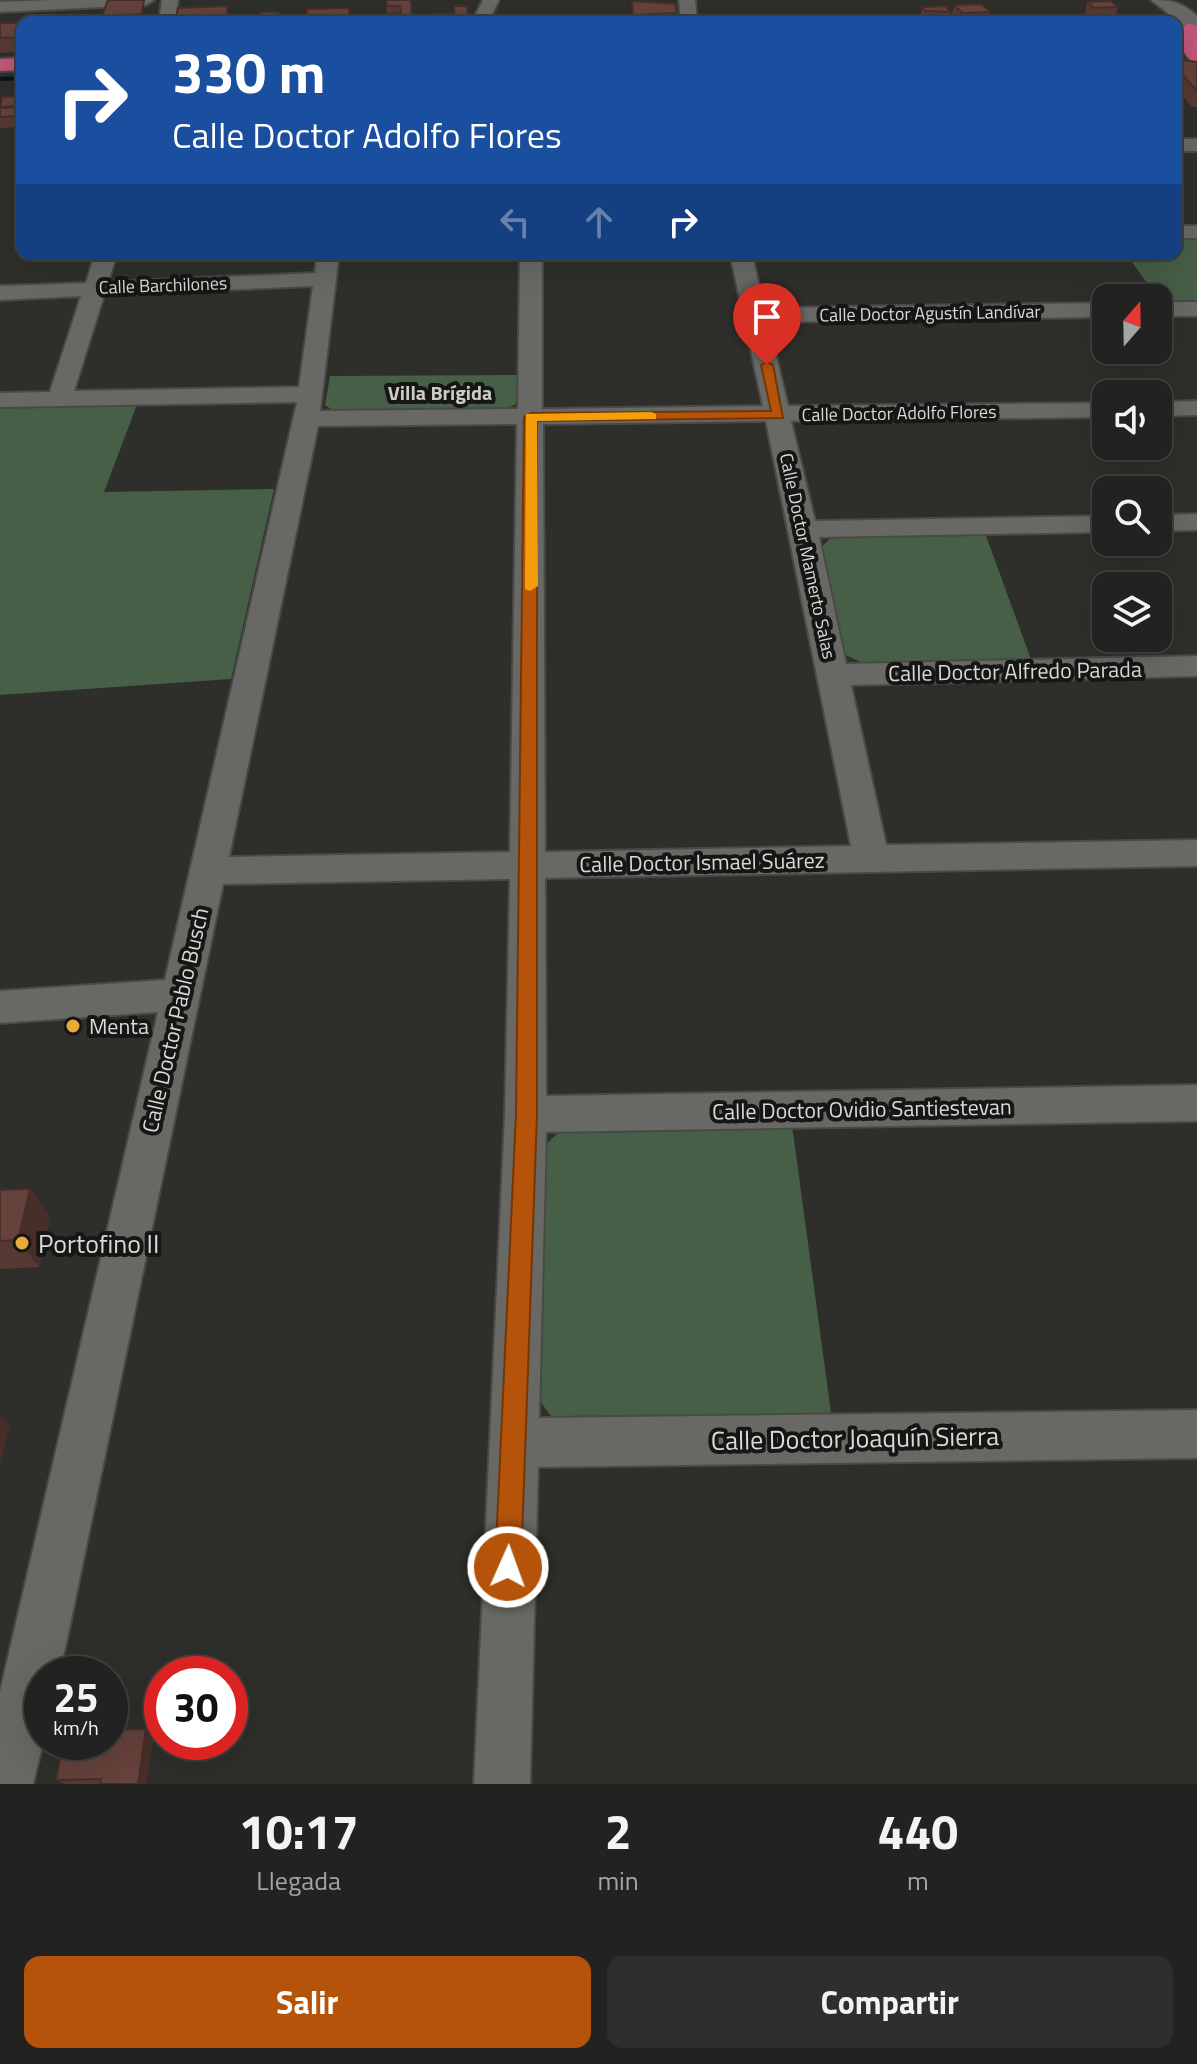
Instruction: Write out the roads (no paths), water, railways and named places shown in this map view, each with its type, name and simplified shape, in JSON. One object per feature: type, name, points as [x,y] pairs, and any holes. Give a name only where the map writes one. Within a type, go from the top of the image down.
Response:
[{"type":"highway","points":[[1189,28],[1187,43],[1197,56]]},
{"type":"street","points":[[0,7],[146,0]]},
{"type":"street","points":[[1160,0],[1178,9],[1189,28]]},
{"type":"street","points":[[60,397],[104,260]]},
{"type":"street","name":"Calle Doctor Pablo Busch","points":[[5,1784],[40,1639],[308,406],[328,260]]},
{"type":"street","points":[[502,1784],[526,1114],[530,866],[531,260]]},
{"type":"street","name":"Calle Doctor Mamerto Salas","points":[[742,260],[803,529],[871,859]]},
{"type":"street","name":"Calle Barchilones","points":[[0,293],[326,279]]},
{"type":"street","points":[[1172,309],[1197,309]]},
{"type":"street","name":"Calle Doctor Agustín Landívar","points":[[755,315],[1092,310]]},
{"type":"street","name":"Calle Doctor Adolfo Flores","points":[[0,400],[60,397],[531,417],[1092,410]]},
{"type":"street","points":[[1172,409],[1197,408]]},
{"type":"street","points":[[1172,523],[1197,522]]},
{"type":"street","points":[[803,529],[1092,524]]},
{"type":"street","name":"Calle Doctor Alfredo Parada","points":[[833,675],[1197,666]]},
{"type":"street","name":"Calle Doctor Ismael Suárez","points":[[208,871],[1197,853]]},
{"type":"street","points":[[0,1007],[180,995]]},
{"type":"street","name":"Calle Doctor Ovidio Santiestevan","points":[[526,1114],[1197,1103]]},
{"type":"street","name":"Calle Doctor Joaquín Sierra","points":[[512,1443],[1197,1434]]},
{"type":"waterway","points":[[0,79],[16,78]]},
{"type":"place","name":"Menta","points":[[73,1026]]},
{"type":"place","name":"Portofino II","points":[[22,1243]]},
{"type":"district","name":"Villa Brígida","points":[[440,392]]}]
